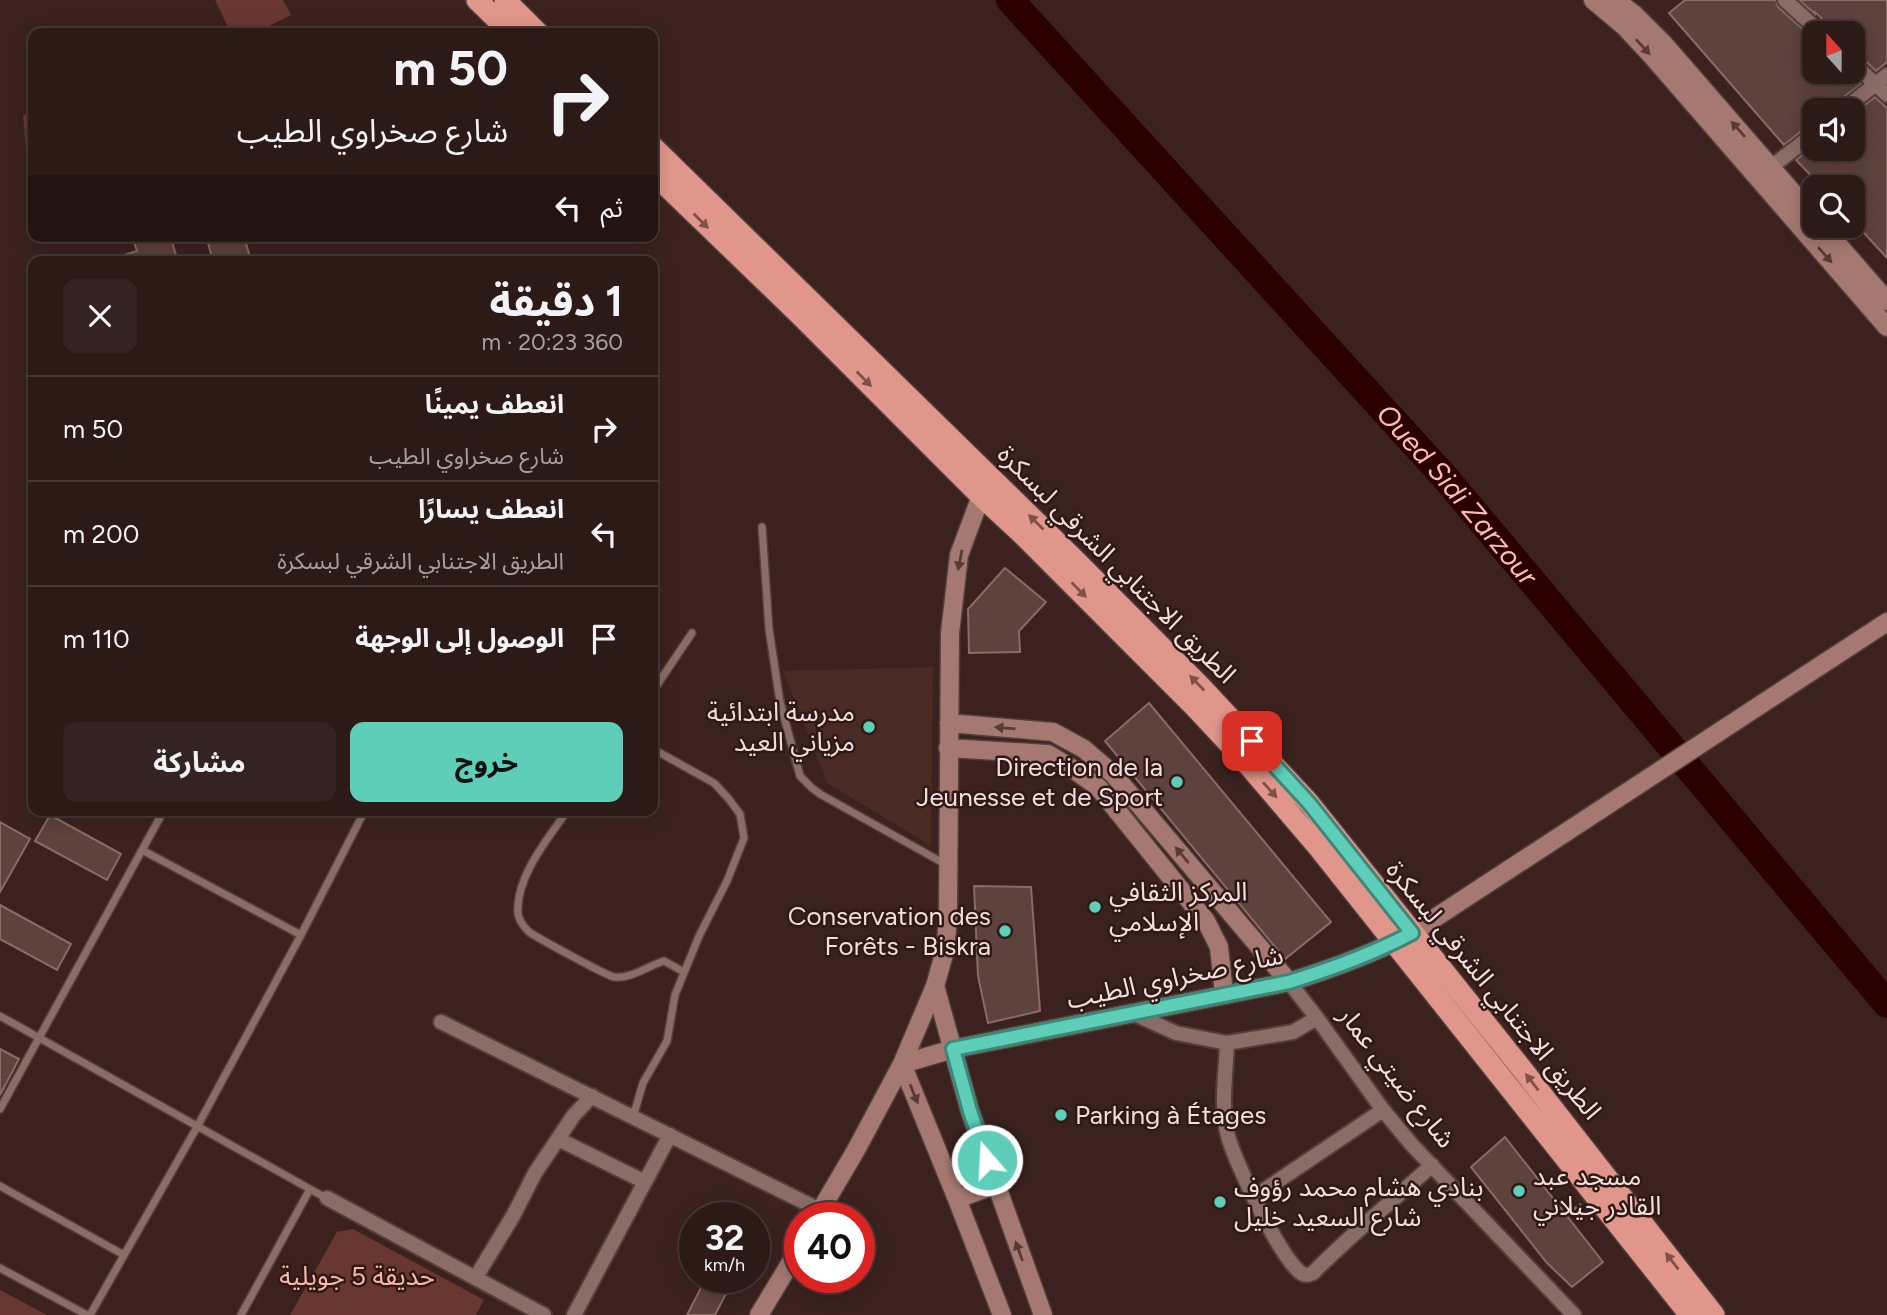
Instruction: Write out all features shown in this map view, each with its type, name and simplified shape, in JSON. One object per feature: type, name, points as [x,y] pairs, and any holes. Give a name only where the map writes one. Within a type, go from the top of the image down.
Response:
[{"type":"highway","points":[[477,0],[506,28]]},
{"type":"highway","points":[[505,0],[533,28]]},
{"type":"highway","name":"الطريق الاجتنابي الشرقي لبسكرة","points":[[658,152],[987,473],[1201,687],[1309,803],[1403,938],[1690,1315]]},
{"type":"highway","name":"الطريق الاجتنابي الشرقي لبسكرة","points":[[658,178],[1203,715],[1522,1069],[1714,1315]]},
{"type":"street","points":[[1785,0],[1808,21]]},
{"type":"street","points":[[1602,1],[1634,15],[1663,43],[1802,203]]},
{"type":"street","points":[[1602,1],[1887,327]]},
{"type":"street","points":[[1866,70],[1882,79],[1887,95]]},
{"type":"street","points":[[1858,98],[1882,79]]},
{"type":"street","points":[[1771,167],[1802,143]]},
{"type":"street","points":[[1832,238],[1887,301]]},
{"type":"street","points":[[825,1202],[902,1064],[935,986],[946,947],[950,633],[959,555],[981,496]]},
{"type":"street","name":"شارع صخراوي الطيب","points":[[902,1064],[953,1049],[1289,982],[1330,969],[1403,938],[1887,622]]},
{"type":"street","name":"شارع ضيتي عمار","points":[[949,723],[1053,732],[1084,749],[1114,774],[1289,982],[1382,1110],[1419,1153],[1574,1315]]},
{"type":"street","points":[[948,748],[1048,754],[1098,787],[1206,921],[1219,947],[1224,994]]},
{"type":"street","points":[[1098,787],[1114,774]]},
{"type":"street","points":[[1219,947],[1248,933]]},
{"type":"street","points":[[935,986],[970,1111],[1043,1315]]},
{"type":"street","points":[[1130,1012],[1176,1033],[1227,1043],[1293,1032],[1317,1018]]},
{"type":"street","points":[[441,1022],[634,1116],[796,1202]]},
{"type":"street","points":[[1227,1043],[1224,1100],[1227,1135],[1264,1219],[1280,1247],[1301,1273],[1313,1273],[1346,1239],[1432,1165]]},
{"type":"street","points":[[902,1064],[1002,1315]]},
{"type":"street","points":[[476,1278],[535,1173],[574,1115],[592,1096]]},
{"type":"street","points":[[1254,1197],[1382,1110]]},
{"type":"street","points":[[574,1315],[670,1135]]},
{"type":"street","points":[[558,1139],[645,1182]]},
{"type":"street","points":[[957,1199],[995,1185]]},
{"type":"street","points":[[327,1198],[544,1315]]},
{"type":"street","points":[[759,1315],[784,1274]]},
{"type":"lane","points":[[762,527],[769,629],[780,702],[800,776],[820,794],[948,866]]},
{"type":"lane","points":[[658,684],[692,633]]},
{"type":"lane","points":[[634,1116],[643,1083],[667,1041],[675,995],[684,972],[744,838],[740,814],[729,797],[714,783],[658,752]]},
{"type":"lane","points":[[0,1109],[161,816]]},
{"type":"lane","points":[[0,1268],[89,1315],[197,1127],[362,816]]},
{"type":"lane","points":[[564,816],[536,854],[519,897],[518,918],[528,931],[612,977],[633,975],[664,961],[684,972]]},
{"type":"lane","points":[[142,850],[301,935]]},
{"type":"lane","points":[[0,1016],[327,1198]]},
{"type":"lane","points":[[0,1186],[124,1255]]},
{"type":"lane","points":[[241,1315],[310,1189]]},
{"type":"path","points":[[1566,1215],[1583,1202]]},
{"type":"shaded area","name":"مدرسة ابتدائية مزياني العيد","points":[[933,667],[931,846],[827,783],[783,671]]},
{"type":"green space","points":[[215,0],[283,0],[291,15],[265,28],[229,28]]},
{"type":"green space","points":[[28,114],[28,174],[23,115]]},
{"type":"green space","name":"حديقة 5 جويلية","points":[[353,1229],[484,1300],[476,1315],[290,1315],[337,1232]]},
{"type":"green space","points":[[0,1290],[47,1315],[0,1315]]},
{"type":"building","points":[[1685,0],[1776,0],[1778,7],[1802,28],[1802,84],[1861,84],[1842,98],[1802,98],[1802,131],[1784,145],[1669,13]]},
{"type":"building","points":[[1799,0],[1887,0],[1887,62],[1876,71],[1866,61],[1866,21],[1824,21]]},
{"type":"building","points":[[1875,97],[1887,108],[1887,258],[1865,234],[1865,175],[1810,175],[1796,160],[1802,155],[1802,161],[1865,161],[1865,105]]},
{"type":"building","points":[[134,242],[172,242],[176,256],[121,256],[137,251]]},
{"type":"building","points":[[208,242],[246,242],[250,256],[212,256]]},
{"type":"building","points":[[1005,568],[1046,602],[1019,631],[1020,652],[969,653],[968,609]]},
{"type":"building","points":[[1149,703],[1331,922],[1285,959],[1105,741]]},
{"type":"building","points":[[52,816],[121,854],[107,880],[35,841]]},
{"type":"building","points":[[0,822],[30,839],[0,892]]},
{"type":"building","name":"Conservation des Forêts - Biskra","points":[[974,886],[1031,887],[1040,1011],[988,1023],[978,976]]},
{"type":"building","points":[[0,905],[71,944],[57,970],[0,939]]},
{"type":"building","points":[[0,1049],[19,1059],[0,1095]]},
{"type":"building","name":"مسجد عبد القادر جيلاني","points":[[1505,1137],[1603,1262],[1572,1287],[1547,1263],[1471,1167]]},
{"type":"building","points":[[698,1293],[726,1293],[715,1315],[687,1315]]},
{"type":"waterway","name":"Oued Sidi Zarzour","points":[[1010,0],[1443,475],[1887,1004]]},
{"type":"place","name":"مدرسة ابتدائية مزياني العيد","points":[[869,727]]},
{"type":"place","name":"Direction de la Jeunesse et de Sport","points":[[1177,782]]},
{"type":"place","name":"المركز الثقافي الإسلامي","points":[[1095,907]]},
{"type":"place","name":"Conservation des Forêts - Biskra","points":[[1005,931]]},
{"type":"place","name":"Parking à Étages","points":[[1061,1115]]},
{"type":"place","name":"مسجد عبد القادر جيلاني","points":[[1519,1191]]},
{"type":"place","name":"بنادي هشام محمد رؤوف شارع السعيد خليل","points":[[1220,1202]]},
{"type":"route","points":[[987,1160],[953,1049],[1289,982],[1330,969],[1412,933],[1309,803],[1252,741]]}]
